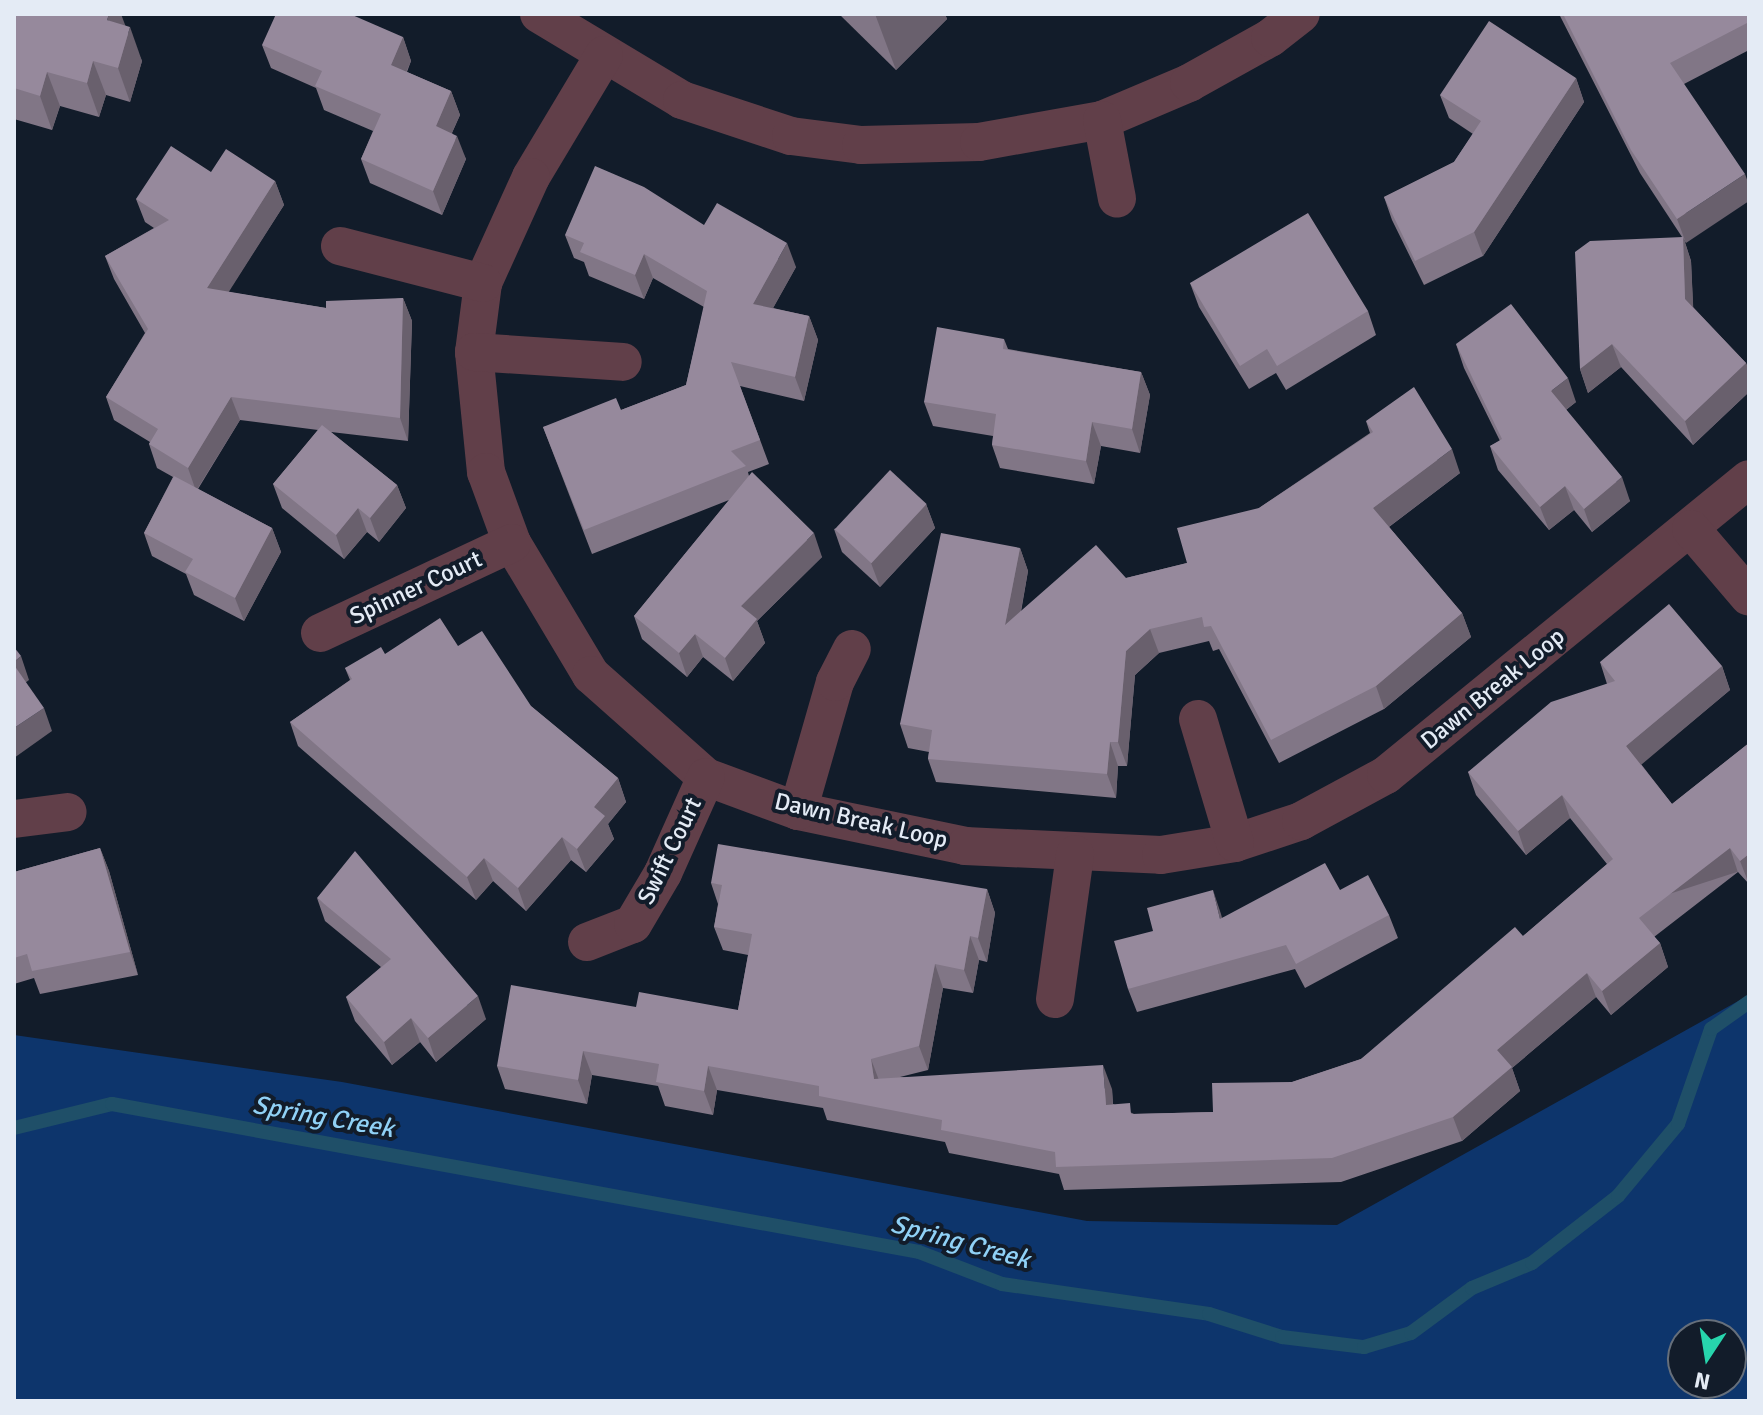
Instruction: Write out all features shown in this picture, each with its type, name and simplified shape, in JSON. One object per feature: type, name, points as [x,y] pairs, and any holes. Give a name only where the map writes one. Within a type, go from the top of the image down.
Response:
[{"type":"street","points":[[539,14],[682,100],[745,124],[805,138],[861,145],[979,142],[1102,120],[1189,83],[1270,38],[1301,14]]},
{"type":"street","name":"Dawn Break Loop","points":[[604,55],[531,177],[483,283],[474,352],[486,472],[512,543],[591,675],[706,777],[798,811],[965,846],[1075,854],[1161,855],[1235,843],[1301,821],[1386,775],[1749,479]]},
{"type":"street","points":[[1102,120],[1117,199]]},
{"type":"street","points":[[340,246],[483,283]]},
{"type":"street","points":[[474,352],[623,362]]},
{"type":"street","points":[[1691,529],[1749,597]]},
{"type":"street","name":"Spinner Court","points":[[320,633],[512,543]]},
{"type":"street","points":[[798,811],[835,682],[852,649]]},
{"type":"street","points":[[1198,719],[1235,843]]},
{"type":"street","name":"Swift Court","points":[[587,942],[633,924],[663,873],[706,777]]},
{"type":"street","points":[[14,819],[68,812]]},
{"type":"street","points":[[1055,999],[1075,854]]},
{"type":"shaded area","points":[[1749,995],[1749,1401],[14,1401],[14,1035],[342,1082],[1087,1221],[1337,1225]]},
{"type":"building","points":[[14,14],[109,14],[107,20],[130,27],[118,68],[93,61],[87,83],[47,72],[40,96],[14,88]]},
{"type":"building","points":[[276,14],[350,14],[403,37],[391,65],[451,91],[436,126],[457,136],[433,191],[361,159],[381,114],[315,86],[322,71],[262,45]]},
{"type":"building","points":[[1563,14],[1749,14],[1749,22],[1670,63],[1745,174],[1677,219],[1631,150]]},
{"type":"building","points":[[1489,21],[1576,78],[1474,232],[1415,261],[1384,197],[1454,162],[1481,121],[1440,95]]},
{"type":"building","points":[[171,146],[211,172],[226,149],[275,181],[207,288],[326,308],[326,301],[403,298],[400,418],[231,397],[188,468],[149,444],[158,429],[106,397],[148,329],[105,256],[169,220],[136,199]]},
{"type":"building","points":[[595,166],[644,187],[704,225],[717,203],[787,243],[753,304],[809,316],[795,377],[731,362],[760,440],[731,451],[746,466],[584,530],[543,427],[616,398],[621,410],[686,385],[707,291],[644,254],[635,275],[580,252],[584,243],[565,235]]},
{"type":"building","points":[[1308,213],[1368,311],[1277,366],[1267,349],[1240,366],[1190,283]]},
{"type":"building","points":[[1683,237],[1685,299],[1746,363],[1685,421],[1612,344],[1580,369],[1575,252],[1590,241]]},
{"type":"building","points":[[1511,304],[1568,378],[1551,391],[1622,477],[1584,509],[1565,486],[1540,507],[1490,446],[1502,439],[1456,344]]},
{"type":"building","points":[[937,327],[1004,339],[1003,349],[1141,372],[1132,429],[1092,422],[1086,461],[992,445],[996,414],[924,402]]},
{"type":"building","points":[[1414,387],[1452,449],[1373,508],[1462,613],[1376,686],[1271,740],[1211,626],[1204,627],[1202,617],[1150,629],[1126,651],[1118,742],[1110,742],[1107,774],[928,759],[932,730],[900,724],[941,533],[1020,548],[1005,625],[1096,545],[1126,578],[1187,563],[1177,528],[1259,508],[1373,432],[1366,421]]},
{"type":"building","points":[[322,425],[397,485],[370,518],[358,508],[336,535],[273,484]]},
{"type":"building","points":[[890,470],[927,504],[871,563],[835,529]]},
{"type":"building","points":[[752,472],[814,533],[741,606],[757,619],[725,658],[695,634],[679,653],[634,616]]},
{"type":"building","points":[[174,476],[272,528],[235,598],[185,572],[193,559],[144,533]]},
{"type":"building","points":[[1669,604],[1722,666],[1626,746],[1672,804],[1749,743],[1749,854],[1740,861],[1730,848],[1639,918],[1660,943],[1602,991],[1587,973],[1497,1050],[1512,1067],[1453,1117],[1332,1158],[1056,1167],[1055,1152],[941,1130],[942,1120],[819,1096],[819,1086],[708,1066],[704,1091],[656,1082],[659,1064],[583,1051],[578,1080],[497,1066],[511,985],[636,1007],[639,992],[738,1010],[752,934],[714,927],[722,885],[711,883],[718,844],[987,889],[978,938],[970,936],[964,970],[935,964],[919,1046],[871,1059],[874,1079],[1103,1065],[1106,1105],[1130,1103],[1131,1114],[1213,1112],[1212,1083],[1292,1082],[1361,1059],[1515,927],[1523,936],[1613,859],[1562,795],[1518,831],[1468,772],[1551,702],[1615,681],[1600,662]]},
{"type":"building","points":[[440,618],[458,646],[482,631],[531,706],[618,778],[594,807],[605,816],[577,849],[562,837],[518,888],[484,858],[467,877],[290,722],[352,679],[345,668],[381,647],[385,654]]},
{"type":"building","points":[[14,647],[21,656],[14,662]]},
{"type":"building","points":[[14,665],[44,708],[14,728]]},
{"type":"building","points":[[100,848],[130,952],[32,971],[27,954],[14,958],[14,872]]},
{"type":"building","points":[[355,851],[478,996],[428,1038],[411,1018],[384,1042],[346,997],[391,959],[317,898]]},
{"type":"building","points":[[1325,863],[1340,890],[1368,875],[1389,915],[1296,964],[1286,945],[1128,989],[1114,941],[1153,931],[1147,908],[1213,890],[1220,919]]},
{"type":"waterway","name":"Spring Creek","points":[[14,1128],[112,1104],[919,1252],[1002,1284],[1209,1314],[1282,1337],[1364,1347],[1411,1333],[1472,1288],[1532,1263],[1618,1196],[1678,1124],[1711,1029],[1749,1002]]}]
